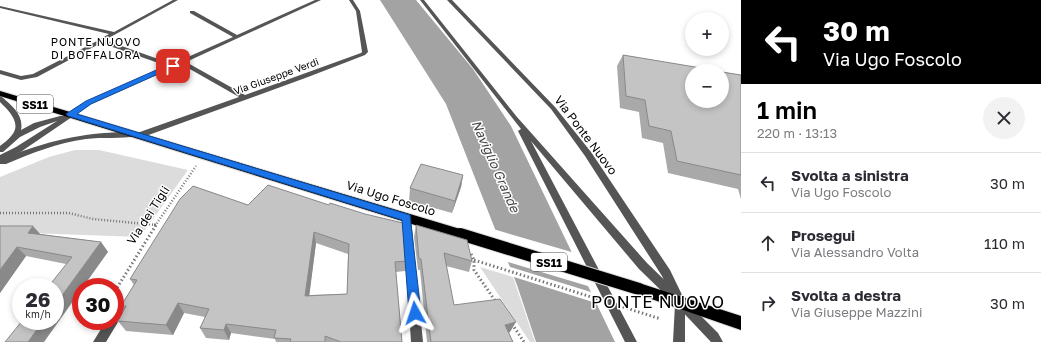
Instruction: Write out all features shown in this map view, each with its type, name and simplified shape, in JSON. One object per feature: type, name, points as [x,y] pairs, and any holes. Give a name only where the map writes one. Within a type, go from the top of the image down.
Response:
[{"type":"main road","name":"SS11","points":[[0,93],[138,134]]},
{"type":"main road","name":"Via Ugo Foscolo","points":[[138,134],[680,302],[741,323]]},
{"type":"street","points":[[0,72],[21,78],[35,76],[112,33],[176,0]]},
{"type":"street","points":[[304,0],[312,3]]},
{"type":"street","points":[[0,158],[19,149],[70,114],[89,103],[319,0]]},
{"type":"street","name":"Via Giuseppe Verdi","points":[[0,163],[42,147],[73,139],[107,134],[138,134],[245,98],[363,54],[365,52],[358,11],[351,0]]},
{"type":"street","points":[[422,0],[515,118],[643,266],[680,302],[717,342]]},
{"type":"street","name":"Via Ponte Nuovo","points":[[449,0],[558,114],[588,154],[666,273],[680,302]]},
{"type":"street","points":[[0,7],[112,33]]},
{"type":"street","points":[[192,12],[237,37]]},
{"type":"street","points":[[100,40],[173,66]]},
{"type":"street","points":[[182,62],[245,98]]},
{"type":"street","points":[[0,98],[14,113],[19,123],[17,135]]},
{"type":"street","points":[[0,150],[17,135],[38,125],[70,114]]},
{"type":"street","points":[[515,118],[631,342]]},
{"type":"street","points":[[407,218],[417,342]]},
{"type":"street","points":[[679,342],[680,302]]},
{"type":"street","points":[[100,342],[107,330]]},
{"type":"path","name":"Via dei Tigli","points":[[123,278],[156,225],[204,155]]},
{"type":"path","points":[[0,213],[69,213],[93,219],[156,225]]},
{"type":"path","points":[[498,304],[474,270],[474,260],[661,319]]},
{"type":"path","points":[[510,321],[524,342]]},
{"type":"shaded area","points":[[75,150],[99,150],[188,170],[140,237],[0,232],[0,177],[49,157]]},
{"type":"shaded area","points":[[480,267],[513,277],[535,342],[530,342]]},
{"type":"water","name":"Naviglio Grande","points":[[380,0],[416,0],[473,69],[511,126],[615,342],[536,342],[517,285],[446,104]]},
{"type":"pier","points":[[493,229],[575,253],[591,287],[505,261]]},
{"type":"pier","points":[[507,266],[594,293],[599,304],[511,276]]},
{"type":"building","points":[[623,55],[685,65],[685,108],[729,108],[729,73],[741,75],[741,175],[677,161],[671,131],[649,126],[645,100],[626,96]]},
{"type":"building","points":[[421,164],[463,175],[455,201],[410,188]]},
{"type":"building","points":[[268,185],[329,205],[330,203],[365,214],[403,223],[406,261],[395,262],[402,342],[341,342],[325,336],[325,342],[290,342],[291,339],[274,338],[276,330],[226,324],[224,330],[200,328],[209,309],[178,303],[166,325],[124,322],[124,310],[126,306],[124,306],[124,301],[137,280],[130,279],[180,199],[193,186],[248,205]],"holes":[[[314,232],[349,244],[347,294],[305,296]]]},
{"type":"building","points":[[416,225],[467,240],[472,261],[444,253],[454,305],[500,299],[516,322],[505,325],[513,342],[431,342],[421,259],[419,259]]},
{"type":"building","points":[[0,226],[33,226],[28,233],[101,242],[75,278],[72,278],[72,282],[64,293],[64,278],[55,278],[72,257],[17,247],[0,270]]},
{"type":"building","points":[[15,330],[37,330],[28,342],[5,342]]},
{"type":"district","name":"PONTE NUOVO DI BOFFALORA","points":[[96,47]]},
{"type":"district","name":"PONTE NUOVO","points":[[658,301]]},
{"type":"route","points":[[173,66],[89,103],[70,114],[407,218],[415,313]]}]
